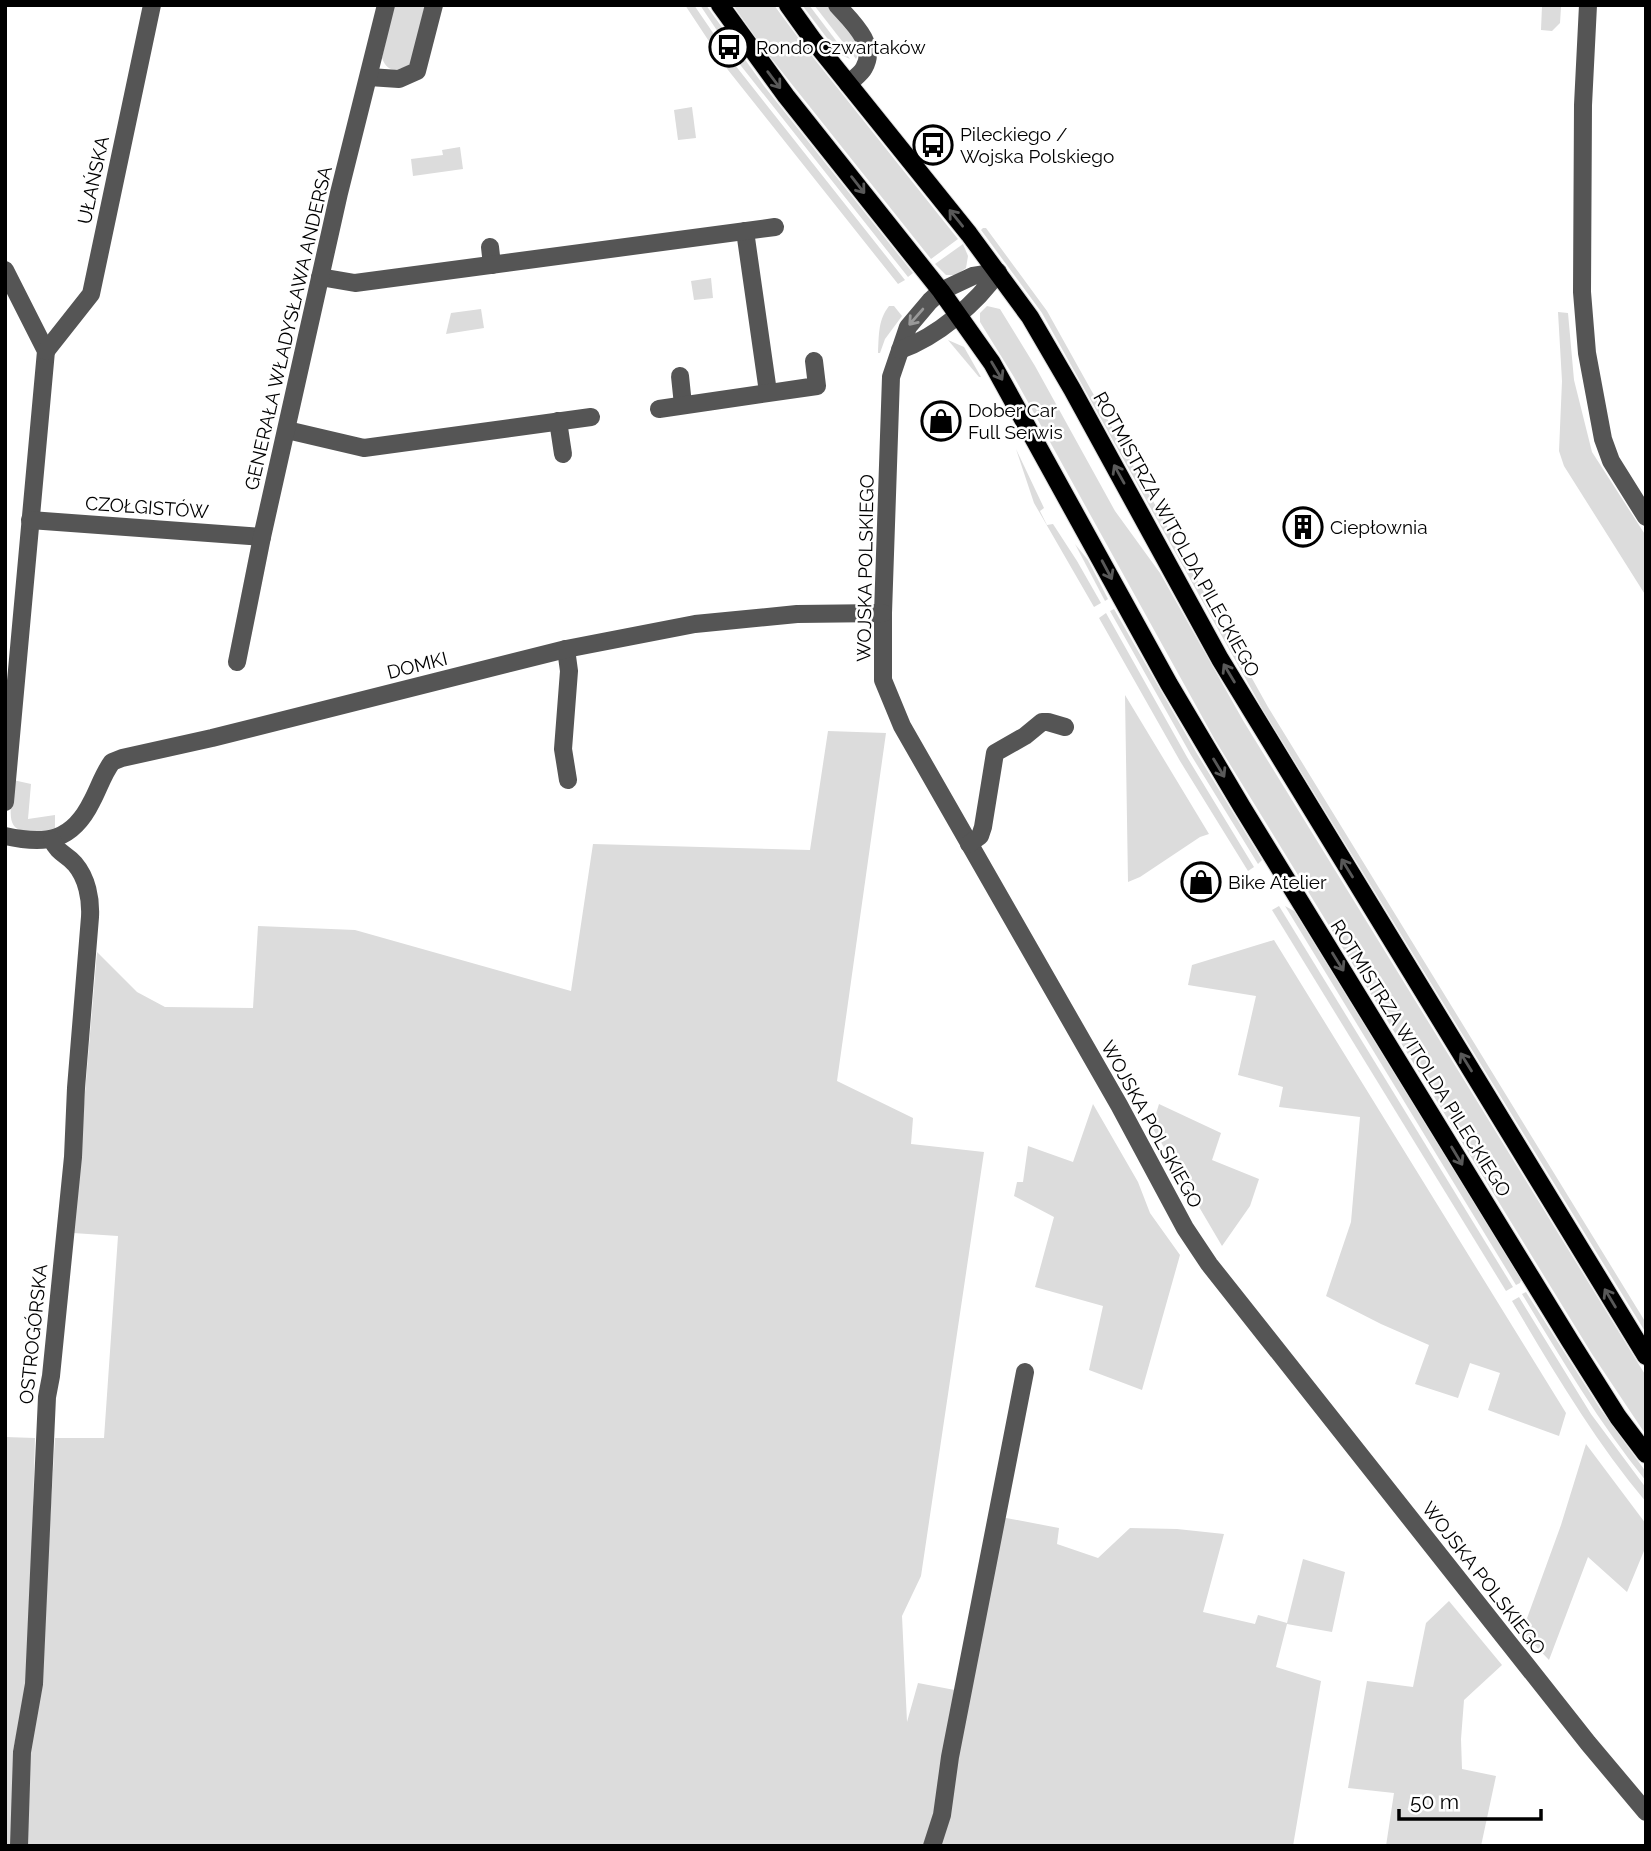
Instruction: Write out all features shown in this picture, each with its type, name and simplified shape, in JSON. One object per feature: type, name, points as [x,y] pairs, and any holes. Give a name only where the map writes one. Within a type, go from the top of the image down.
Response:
[{"type":"main road","points":[[720,5],[793,105],[959,315]]},
{"type":"main road","points":[[788,5],[998,272]]},
{"type":"main road","name":"ROTMISTRZA WITOLDA PILECKIEGO","points":[[998,272],[1030,317],[1066,378],[1234,682],[1646,1356]]},
{"type":"main road","name":"ROTMISTRZA WITOLDA PILECKIEGO","points":[[959,315],[1004,383],[1163,672],[1242,807],[1570,1341],[1618,1417],[1646,1454]]},
{"type":"street","name":"UŁAŃSKA","points":[[46,351],[91,293],[152,5]]},
{"type":"street","name":"GENERAŁA WŁADYSŁAWA ANDERSA","points":[[237,662],[262,537],[339,193],[386,5]]},
{"type":"street","points":[[369,78],[399,79],[417,71],[434,5]]},
{"type":"street","points":[[837,5],[863,36],[867,52],[865,68],[848,83]]},
{"type":"street","points":[[1588,5],[1583,105],[1582,292],[1587,353],[1603,439],[1611,461],[1646,517]]},
{"type":"street","points":[[320,277],[355,284],[491,256],[775,227]]},
{"type":"street","points":[[745,231],[768,392]]},
{"type":"street","points":[[5,270],[46,351],[5,802]]},
{"type":"street","points":[[900,349],[914,345],[959,315],[985,291],[998,272]]},
{"type":"street","name":"WOJSKA POLSKIEGO","points":[[998,272],[973,276],[941,291],[908,327],[891,377],[883,680],[902,726],[1119,1105],[1185,1228],[1209,1264],[1588,1744],[1646,1812]]},
{"type":"street","points":[[659,409],[817,386],[814,361]]},
{"type":"street","points":[[680,376],[683,405]]},
{"type":"street","points":[[287,430],[364,448],[591,417]]},
{"type":"street","points":[[558,421],[563,454]]},
{"type":"street","name":"CZOŁGISTÓW","points":[[30,520],[262,537]]},
{"type":"street","name":"DOMKI","points":[[52,840],[81,821],[105,771],[112,762],[122,758],[566,649],[718,621],[797,614],[883,613]]},
{"type":"street","points":[[566,649],[569,671],[563,749],[568,780]]},
{"type":"street","points":[[969,844],[980,836],[983,827],[995,753],[1025,736],[1042,722],[1065,727]]},
{"type":"street","points":[[5,836],[35,841],[52,840]]},
{"type":"street","name":"OSTROGÓRSKA","points":[[19,1846],[22,1752],[34,1684],[47,1397],[73,1157],[91,908],[82,875],[72,861],[57,850],[52,840]]},
{"type":"street","points":[[932,1846],[942,1815],[950,1757],[1025,1371]]},
{"type":"shaded area","points":[[394,5],[425,5],[411,64],[394,70],[387,67],[382,58]]},
{"type":"shaded area","points":[[685,5],[694,5],[735,65],[905,280],[898,284],[728,70]]},
{"type":"shaded area","points":[[700,5],[706,5],[764,86],[913,273],[908,277],[738,62]]},
{"type":"shaded area","points":[[733,5],[774,5],[958,239],[931,259],[763,48]]},
{"type":"shaded area","points":[[802,5],[809,5],[850,59],[839,54]]},
{"type":"shaded area","points":[[814,5],[826,5],[857,42],[859,52],[856,59]]},
{"type":"shaded area","points":[[1542,6],[1561,7],[1560,23],[1552,31],[1541,30]]},
{"type":"shaded area","points":[[692,107],[696,138],[678,140],[674,110]]},
{"type":"shaded area","points":[[460,147],[463,169],[413,176],[411,159],[443,155],[442,150]]},
{"type":"shaded area","points":[[986,228],[1047,311],[1268,707],[1646,1323],[1646,1333],[1263,710],[1042,313],[981,230]]},
{"type":"shaded area","points":[[963,244],[968,256],[966,268],[956,275],[946,275],[935,264]]},
{"type":"shaded area","points":[[711,278],[713,298],[694,300],[691,281]]},
{"type":"shaded area","points":[[889,306],[894,306],[902,316],[878,353],[881,322]]},
{"type":"shaded area","points":[[987,306],[1000,309],[1035,366],[1115,511],[1160,573],[1244,722],[1646,1376],[1646,1435],[1592,1354],[1215,740],[1014,377],[980,322],[980,313]]},
{"type":"shaded area","points":[[481,309],[484,328],[446,334],[451,313]]},
{"type":"shaded area","points":[[1558,312],[1568,313],[1574,380],[1592,452],[1646,536],[1646,596],[1564,466],[1559,451],[1562,381]]},
{"type":"shaded area","points":[[948,340],[964,347],[981,377],[979,377]]},
{"type":"shaded area","points":[[1016,449],[1044,508],[1040,511],[1047,525],[1053,524],[1101,603],[1094,607],[1034,503]]},
{"type":"shaded area","points":[[1075,544],[1088,560],[1108,599],[1105,601]]},
{"type":"shaded area","points":[[1114,609],[1262,860],[1258,864],[1191,755],[1110,611]]},
{"type":"shaded area","points":[[1106,613],[1187,757],[1254,867],[1248,871],[1180,761],[1099,618]]},
{"type":"shaded area","points":[[1125,695],[1209,834],[1128,882]]},
{"type":"shaded area","points":[[828,731],[886,733],[837,1081],[913,1118],[911,1144],[984,1152],[921,1576],[902,1616],[907,1722],[918,1683],[960,1691],[929,1846],[27,1846],[29,1753],[40,1685],[55,1438],[104,1438],[118,1236],[73,1233],[97,952],[137,992],[165,1007],[253,1008],[258,926],[355,930],[571,991],[593,844],[810,850]]},
{"type":"shaded area","points":[[13,780],[31,784],[28,819],[55,815],[55,830],[26,831],[13,824]]},
{"type":"shaded area","points":[[1279,906],[1513,1287],[1506,1291],[1272,910]]},
{"type":"shaded area","points":[[1285,906],[1294,911],[1521,1280],[1520,1283],[1516,1285]]},
{"type":"shaded area","points":[[1274,940],[1566,1413],[1559,1436],[1488,1410],[1500,1373],[1470,1363],[1458,1398],[1415,1384],[1429,1345],[1326,1296],[1351,1222],[1360,1117],[1279,1107],[1283,1087],[1238,1075],[1256,996],[1188,985],[1192,965]]},
{"type":"shaded area","points":[[1093,1104],[1138,1182],[1150,1213],[1180,1255],[1142,1390],[1089,1370],[1103,1306],[1035,1287],[1054,1217],[1014,1196],[1017,1182],[1023,1182],[1028,1146],[1073,1162]]},
{"type":"shaded area","points":[[1159,1104],[1221,1133],[1212,1160],[1259,1179],[1250,1206],[1222,1246],[1152,1127]]},
{"type":"shaded area","points":[[1526,1292],[1601,1410],[1646,1472],[1646,1481],[1581,1390],[1522,1294]]},
{"type":"shaded area","points":[[1519,1297],[1591,1414],[1646,1488],[1646,1502],[1609,1454],[1559,1379],[1512,1301]]},
{"type":"shaded area","points":[[5,1437],[35,1438],[28,1684],[13,1750],[12,1846],[5,1846]]},
{"type":"shaded area","points":[[1586,1444],[1646,1524],[1646,1546],[1627,1592],[1588,1557],[1549,1660],[1522,1632],[1561,1525]]},
{"type":"shaded area","points":[[1001,1517],[1059,1528],[1057,1544],[1098,1558],[1130,1528],[1224,1534],[1203,1612],[1255,1624],[1258,1615],[1287,1623],[1303,1559],[1345,1572],[1332,1632],[1287,1624],[1276,1667],[1321,1681],[1293,1846],[936,1846]]},
{"type":"shaded area","points":[[1449,1601],[1502,1665],[1464,1700],[1462,1769],[1496,1776],[1481,1846],[1386,1846],[1394,1793],[1348,1788],[1367,1681],[1413,1687],[1426,1623]]},
{"type":"place","name":"Rondo Czwartaków","points":[[729,47]]},
{"type":"place","name":"Pileckiego / Wojska Polskiego","points":[[933,145]]},
{"type":"place","name":"Dober Car Full Serwis","points":[[941,421]]},
{"type":"place","name":"Ciepłownia","points":[[1303,527]]},
{"type":"place","name":"Bike Atelier","points":[[1201,882]]}]
